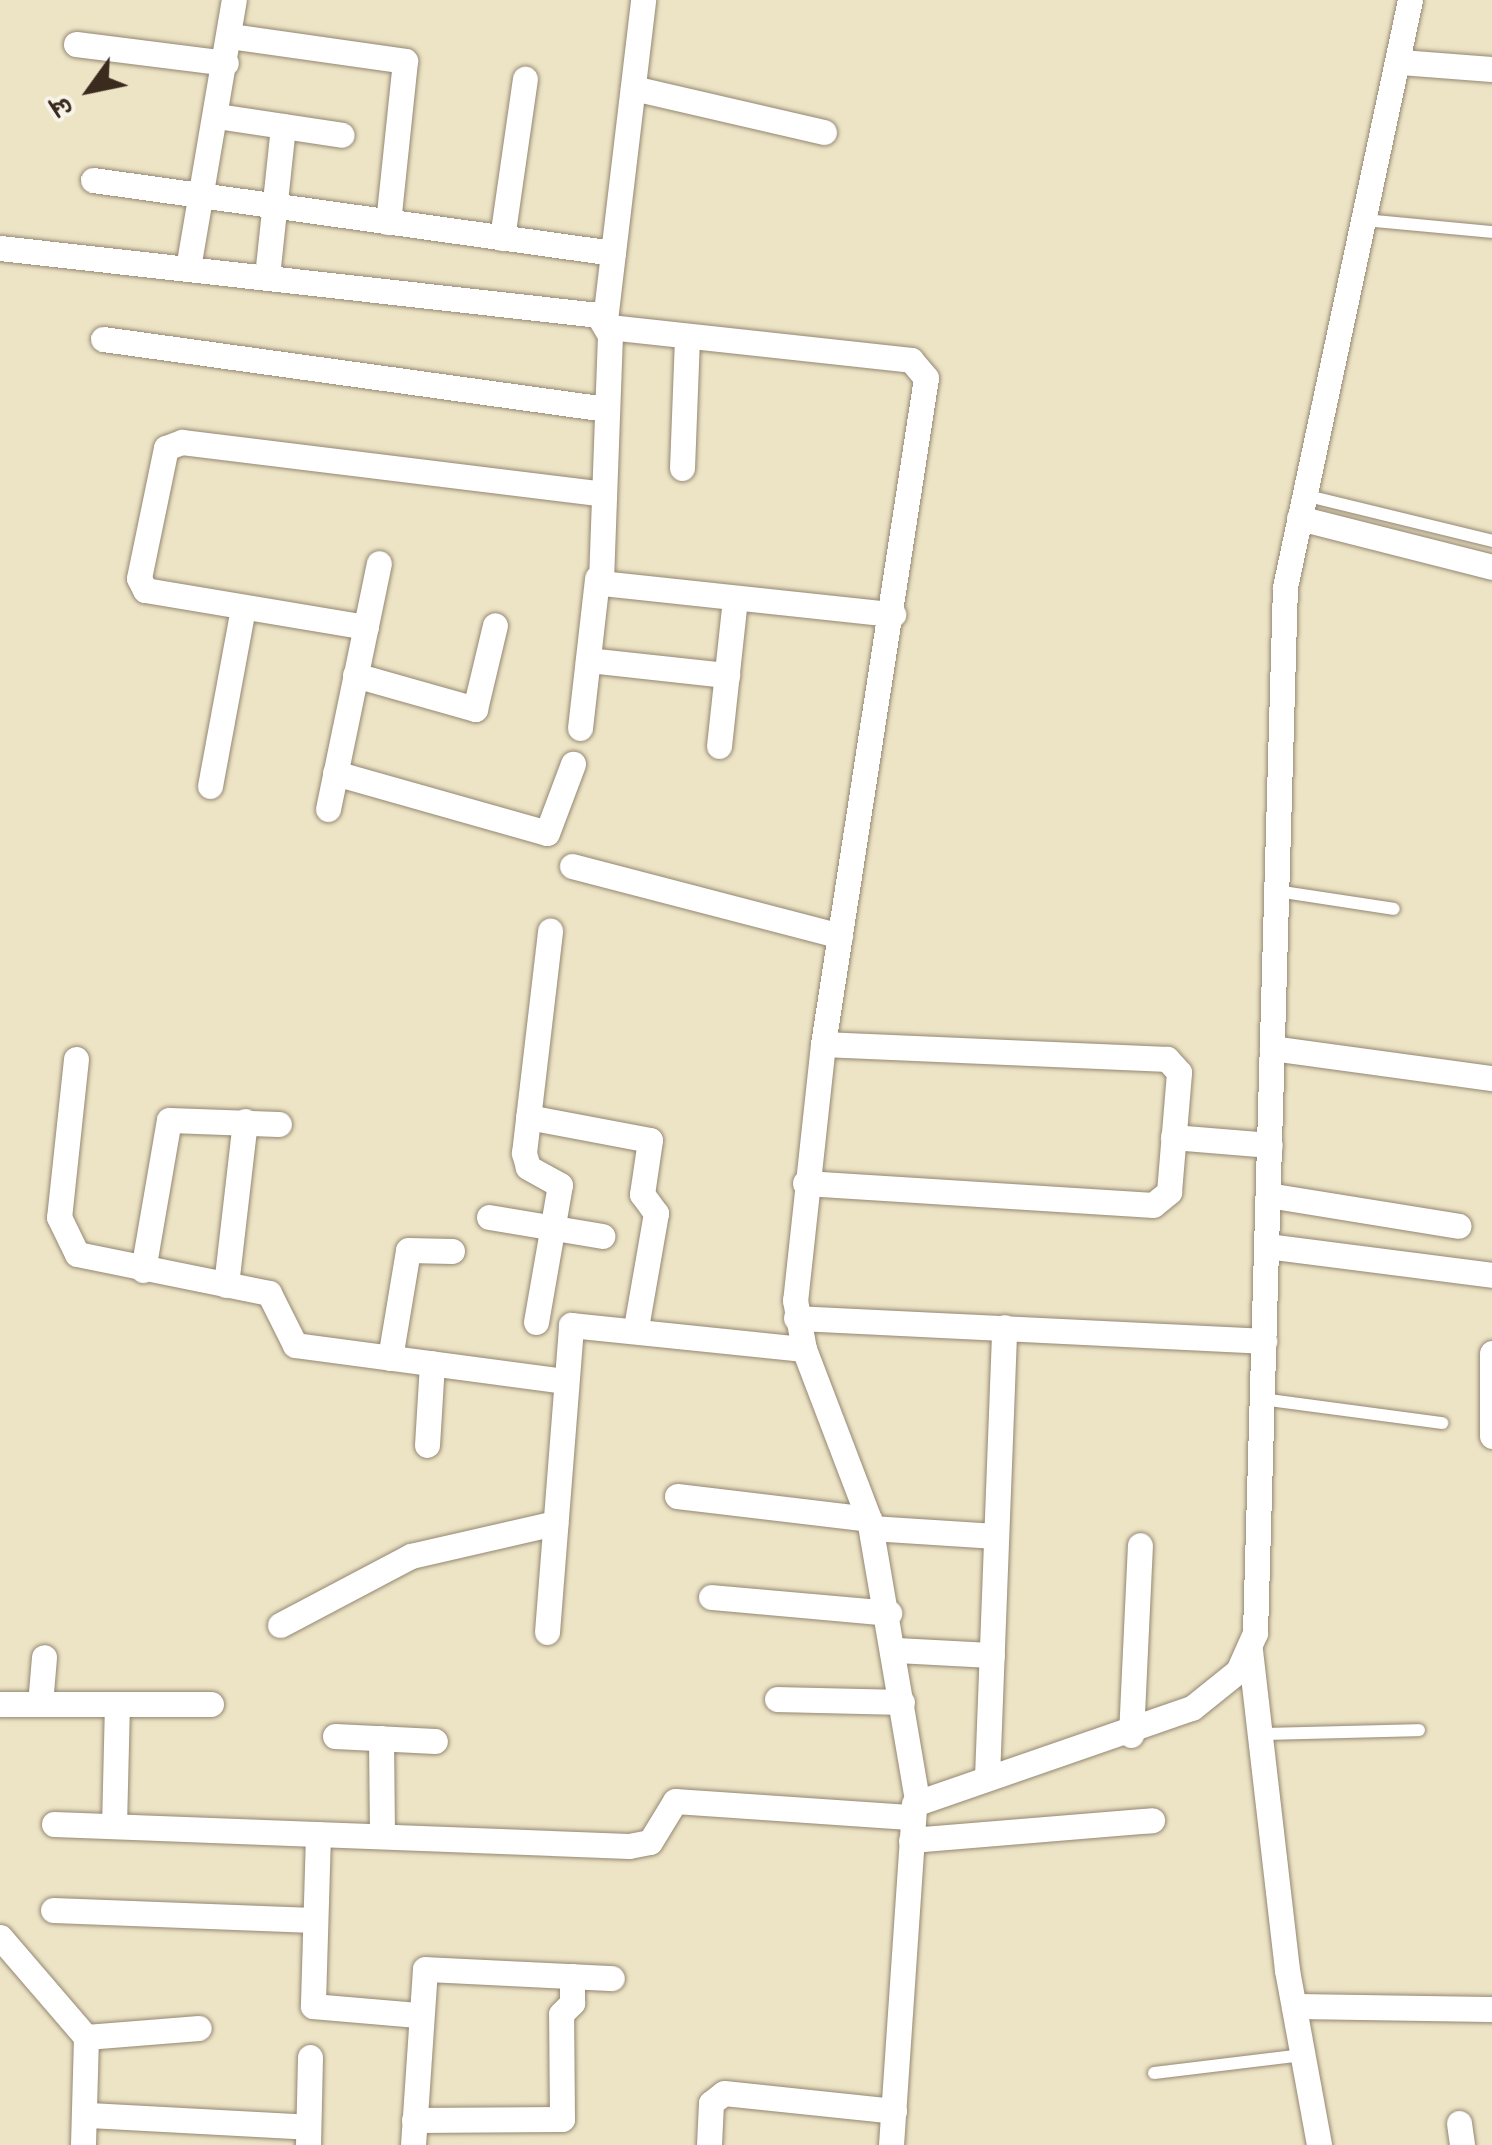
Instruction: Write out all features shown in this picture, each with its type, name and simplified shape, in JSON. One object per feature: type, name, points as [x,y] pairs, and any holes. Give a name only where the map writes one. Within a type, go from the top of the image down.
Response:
[{"type":"street","points":[[188,268],[234,0]]},
{"type":"street","points":[[580,728],[597,578],[612,253],[644,0]]},
{"type":"street","points":[[1319,2145],[1294,2006],[1250,1650],[1264,1341],[1285,586],[1400,62],[1410,0]]},
{"type":"street","points":[[230,36],[405,61],[388,222]]},
{"type":"street","points":[[76,44],[226,63]]},
{"type":"street","points":[[1400,62],[1492,68]]},
{"type":"street","points":[[502,238],[525,79]]},
{"type":"street","points":[[633,88],[824,132]]},
{"type":"street","points":[[217,116],[342,135]]},
{"type":"street","points":[[268,276],[283,126]]},
{"type":"street","points":[[93,180],[612,253]]},
{"type":"street","points":[[0,248],[268,276],[920,366],[928,392],[822,1044],[805,1183],[796,1318],[870,1524],[902,1702],[913,1819],[891,2145]]},
{"type":"street","points":[[682,468],[687,336]]},
{"type":"street","points":[[103,339],[606,408]]},
{"type":"street","points":[[366,627],[243,608],[140,585],[161,459],[172,443],[600,494]]},
{"type":"street","points":[[1301,507],[1492,566]]},
{"type":"street","points":[[328,809],[379,564]]},
{"type":"street","points":[[597,578],[735,599],[893,614]]},
{"type":"street","points":[[719,746],[735,599]]},
{"type":"street","points":[[210,786],[243,608]]},
{"type":"street","points":[[356,675],[475,709],[494,624]]},
{"type":"street","points":[[588,660],[727,674]]},
{"type":"street","points":[[335,772],[547,833],[573,764]]},
{"type":"street","points":[[572,866],[840,936]]},
{"type":"street","points":[[536,1322],[560,1185],[524,1161],[550,931]]},
{"type":"street","points":[[805,1183],[1160,1205],[1173,1137],[1179,1072],[1168,1058],[822,1044]]},
{"type":"street","points":[[1272,1048],[1492,1078]]},
{"type":"street","points":[[76,1058],[60,1230],[77,1254],[276,1299],[295,1345],[565,1381]]},
{"type":"street","points":[[528,1117],[650,1140],[642,1194],[656,1213],[636,1328]]},
{"type":"street","points":[[142,1270],[169,1120],[279,1124]]},
{"type":"street","points":[[226,1285],[245,1121]]},
{"type":"street","points":[[1173,1137],[1270,1145]]},
{"type":"street","points":[[1268,1196],[1459,1226]]},
{"type":"street","points":[[490,1217],[602,1236]]},
{"type":"street","points":[[1267,1246],[1492,1275]]},
{"type":"street","points":[[390,1358],[408,1250],[452,1251]]},
{"type":"street","points":[[796,1318],[1264,1341]]},
{"type":"street","points":[[548,1632],[565,1381],[576,1322],[804,1349]]},
{"type":"street","points":[[987,1777],[1004,1326]]},
{"type":"street","points":[[1492,1352],[1492,1436]]},
{"type":"street","points":[[427,1445],[432,1363]]},
{"type":"street","points":[[676,1496],[870,1524],[996,1536]]},
{"type":"street","points":[[280,1625],[410,1556],[555,1523]]},
{"type":"street","points":[[1131,1735],[1140,1544]]},
{"type":"street","points":[[711,1597],[889,1613]]},
{"type":"street","points":[[895,1650],[992,1655]]},
{"type":"street","points":[[913,1819],[987,1777],[1131,1735],[1216,1691],[1250,1650]]},
{"type":"street","points":[[40,1704],[44,1656]]},
{"type":"street","points":[[777,1698],[902,1702]]},
{"type":"street","points":[[0,1704],[212,1704]]},
{"type":"street","points":[[114,1826],[117,1704]]},
{"type":"street","points":[[335,1736],[435,1741]]},
{"type":"street","points":[[381,1738],[382,1836]]},
{"type":"street","points":[[54,1824],[641,1844],[675,1801],[913,1819],[1152,1820]]},
{"type":"street","points":[[318,1834],[313,2006],[418,2015]]},
{"type":"street","points":[[53,1910],[314,1920]]},
{"type":"street","points":[[0,1938],[86,2037],[89,2115],[84,2145]]},
{"type":"street","points":[[572,1976],[572,2003],[561,2014],[562,2119],[413,2133],[418,2015],[425,1969],[572,1976],[612,1978]]},
{"type":"street","points":[[1294,2006],[1492,2009]]},
{"type":"street","points":[[86,2037],[199,2028]]},
{"type":"street","points":[[89,2115],[308,2136],[310,2057]]},
{"type":"street","points":[[709,2145],[711,2103],[724,2092],[894,2112]]},
{"type":"lane","points":[[1365,220],[1492,232]]},
{"type":"lane","points":[[1301,507],[1492,541]]},
{"type":"lane","points":[[1277,891],[1394,910]]},
{"type":"lane","points":[[1262,1399],[1442,1423]]},
{"type":"lane","points":[[1260,1734],[1419,1730]]},
{"type":"lane","points":[[1154,2073],[1303,2055]]}]
